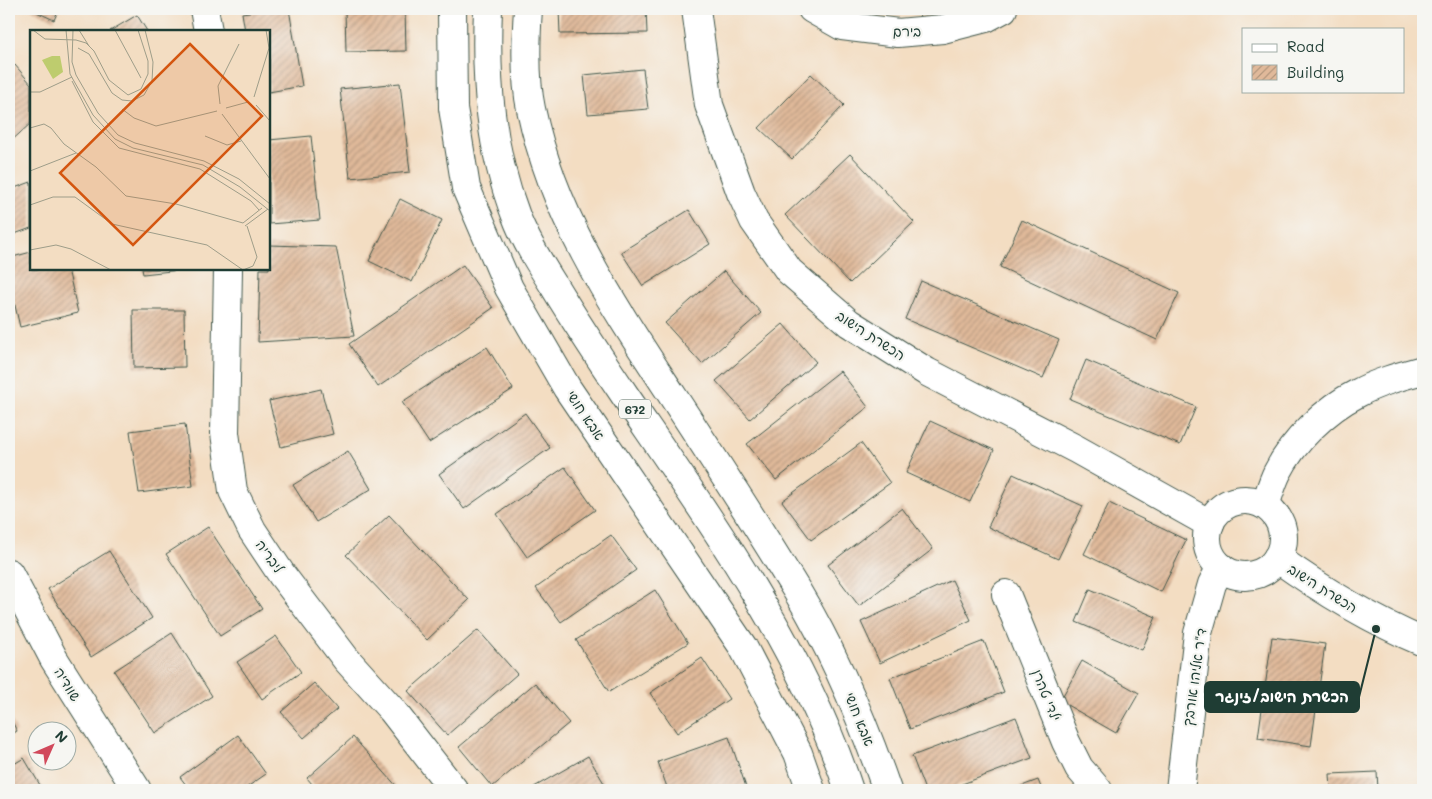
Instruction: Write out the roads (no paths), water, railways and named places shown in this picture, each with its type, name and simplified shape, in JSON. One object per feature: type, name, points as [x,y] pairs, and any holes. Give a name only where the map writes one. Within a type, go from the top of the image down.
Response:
[{"type":"street","points":[[204,9],[208,30]]},
{"type":"street","name":"אבא חושי","points":[[452,9],[453,108],[466,188],[508,288],[567,388],[742,647],[798,753],[811,790]]},
{"type":"street","name":"672","points":[[488,9],[486,54],[489,111],[498,162],[517,218],[542,267],[580,328],[727,547],[762,606],[802,678],[835,749],[849,790]]},
{"type":"street","name":"אבא חושי","points":[[528,9],[526,36],[530,108],[545,162],[561,207],[580,247],[619,316],[798,592],[833,655],[865,728],[887,790]]},
{"type":"street","name":"הכשרת הישוב","points":[[696,9],[709,105],[744,200],[754,221],[789,270],[849,323],[927,372],[1076,449],[1210,524]]},
{"type":"street","name":"בירם","points":[[812,9],[842,26],[898,33],[944,29],[986,18],[1003,9]]},
{"type":"street","name":"ליבריה","points":[[228,270],[225,433],[233,491],[252,530],[282,575],[346,659],[392,710],[454,790]]},
{"type":"street","points":[[1265,506],[1276,474],[1294,445],[1320,420],[1357,393],[1390,379],[1423,370]]},
{"type":"street","points":[[1248,500],[1265,506],[1279,521],[1282,529],[1283,542],[1277,558],[1263,572],[1244,576],[1232,574],[1221,567],[1211,554],[1207,540],[1210,524],[1219,510],[1235,501],[1248,500]]},
{"type":"street","name":"הכשרת הישוב","points":[[1277,558],[1302,576],[1386,626],[1423,642]]},
{"type":"street","name":"ד\"ר אליהו אורבך","points":[[1180,790],[1198,633],[1212,584],[1221,567]]},
{"type":"street","name":"שוודיה","points":[[9,573],[59,668],[137,790]]},
{"type":"street","name":"ילדי טהרן","points":[[1006,594],[1066,742],[1079,768],[1098,790]]},
{"type":"place","name":"הכשרת הישוב/זינגר","points":[[1376,629]]}]
